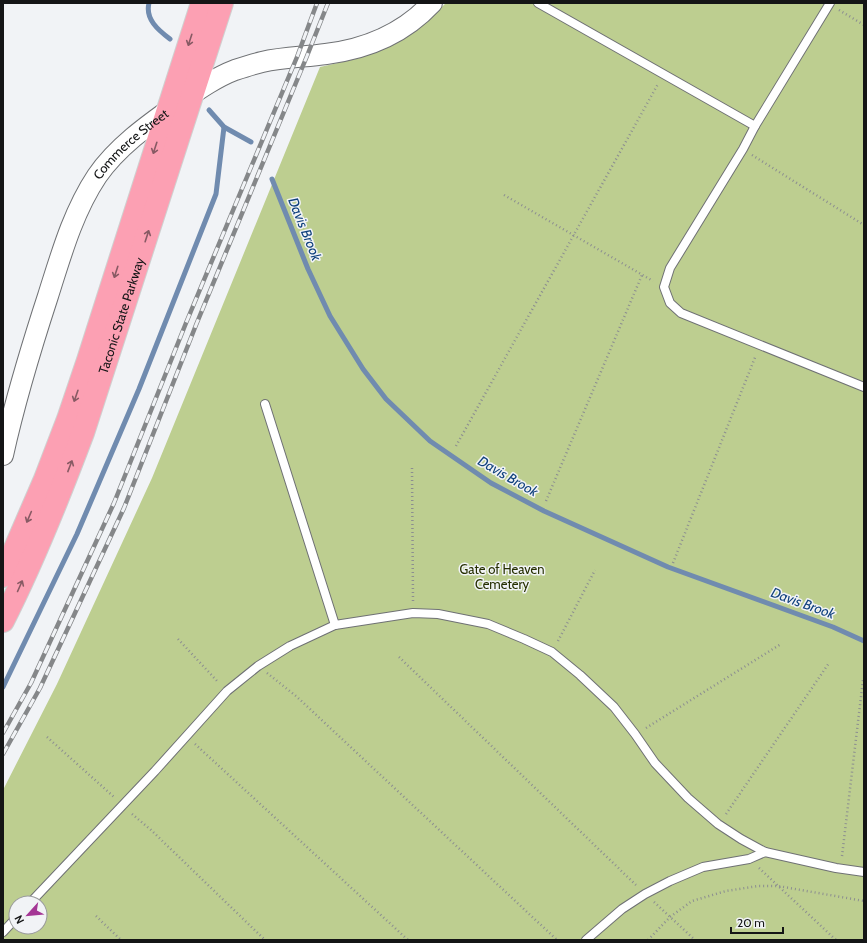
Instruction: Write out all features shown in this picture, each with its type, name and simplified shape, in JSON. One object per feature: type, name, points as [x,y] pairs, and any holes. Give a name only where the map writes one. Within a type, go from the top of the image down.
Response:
[{"type":"highway","name":"Taconic State Parkway","points":[[3,576],[45,479],[68,419],[202,3]]},
{"type":"highway","name":"Taconic State Parkway","points":[[3,621],[35,552],[83,433],[222,3]]},
{"type":"street","name":"Commerce Street","points":[[3,455],[22,380],[64,246],[82,203],[98,176],[113,157],[134,137],[167,111],[220,77],[235,70],[274,60],[342,52],[368,45],[406,26],[423,13],[432,3]]},
{"type":"lane","points":[[538,3],[755,126]]},
{"type":"lane","points":[[829,4],[670,268],[664,287],[670,303],[681,313],[864,387]]},
{"type":"lane","points":[[265,404],[335,624]]},
{"type":"lane","points":[[38,895],[155,771],[227,691],[258,666],[290,646],[335,624],[413,613],[438,614],[488,624],[552,652],[580,675],[614,707],[655,763],[688,798],[718,824],[765,852],[864,872]]},
{"type":"lane","points":[[586,940],[622,909],[645,894],[670,881],[703,867],[749,859],[765,852]]},
{"type":"path","points":[[829,4],[864,26]]},
{"type":"path","points":[[456,446],[663,75]]},
{"type":"path","points":[[743,149],[864,224]]},
{"type":"path","points":[[504,195],[664,287]]},
{"type":"path","points":[[546,501],[642,275]]},
{"type":"path","points":[[674,563],[760,346]]},
{"type":"path","points":[[412,468],[413,613]]},
{"type":"path","points":[[552,652],[595,570]]},
{"type":"path","points":[[178,639],[227,691]]},
{"type":"path","points":[[635,734],[781,644]]},
{"type":"path","points":[[399,657],[645,894],[695,940]]},
{"type":"path","points":[[718,824],[829,663]]},
{"type":"path","points":[[258,666],[296,696],[557,940]]},
{"type":"path","points":[[840,868],[863,680]]},
{"type":"path","points":[[186,735],[408,940]]},
{"type":"path","points":[[47,737],[151,830],[266,940]]},
{"type":"path","points":[[749,859],[836,940]]},
{"type":"path","points":[[648,940],[670,917],[692,901],[726,891],[758,886],[778,886],[864,901]]},
{"type":"path","points":[[96,916],[121,940]]},
{"type":"green space","name":"Gate of Heaven Cemetery","points":[[446,3],[864,3],[864,940],[3,940],[3,790],[57,684],[152,478],[320,67],[360,58],[387,47],[419,29]]},
{"type":"waterway","name":"Davis Brook","points":[[149,3],[148,9],[151,19],[157,28],[170,39]]},
{"type":"waterway","name":"Davis Brook","points":[[209,110],[224,127],[251,142]]},
{"type":"waterway","points":[[3,687],[77,534],[139,389],[216,194],[224,127]]},
{"type":"waterway","name":"Davis Brook","points":[[272,179],[308,269],[330,316],[363,369],[386,399],[430,441],[491,483],[544,511],[668,567],[833,627],[864,641]]},
{"type":"railway","points":[[3,733],[31,683],[114,503],[186,323],[297,57],[317,3]]},
{"type":"railway","points":[[3,754],[40,688],[124,508],[196,325],[328,3]]}]
